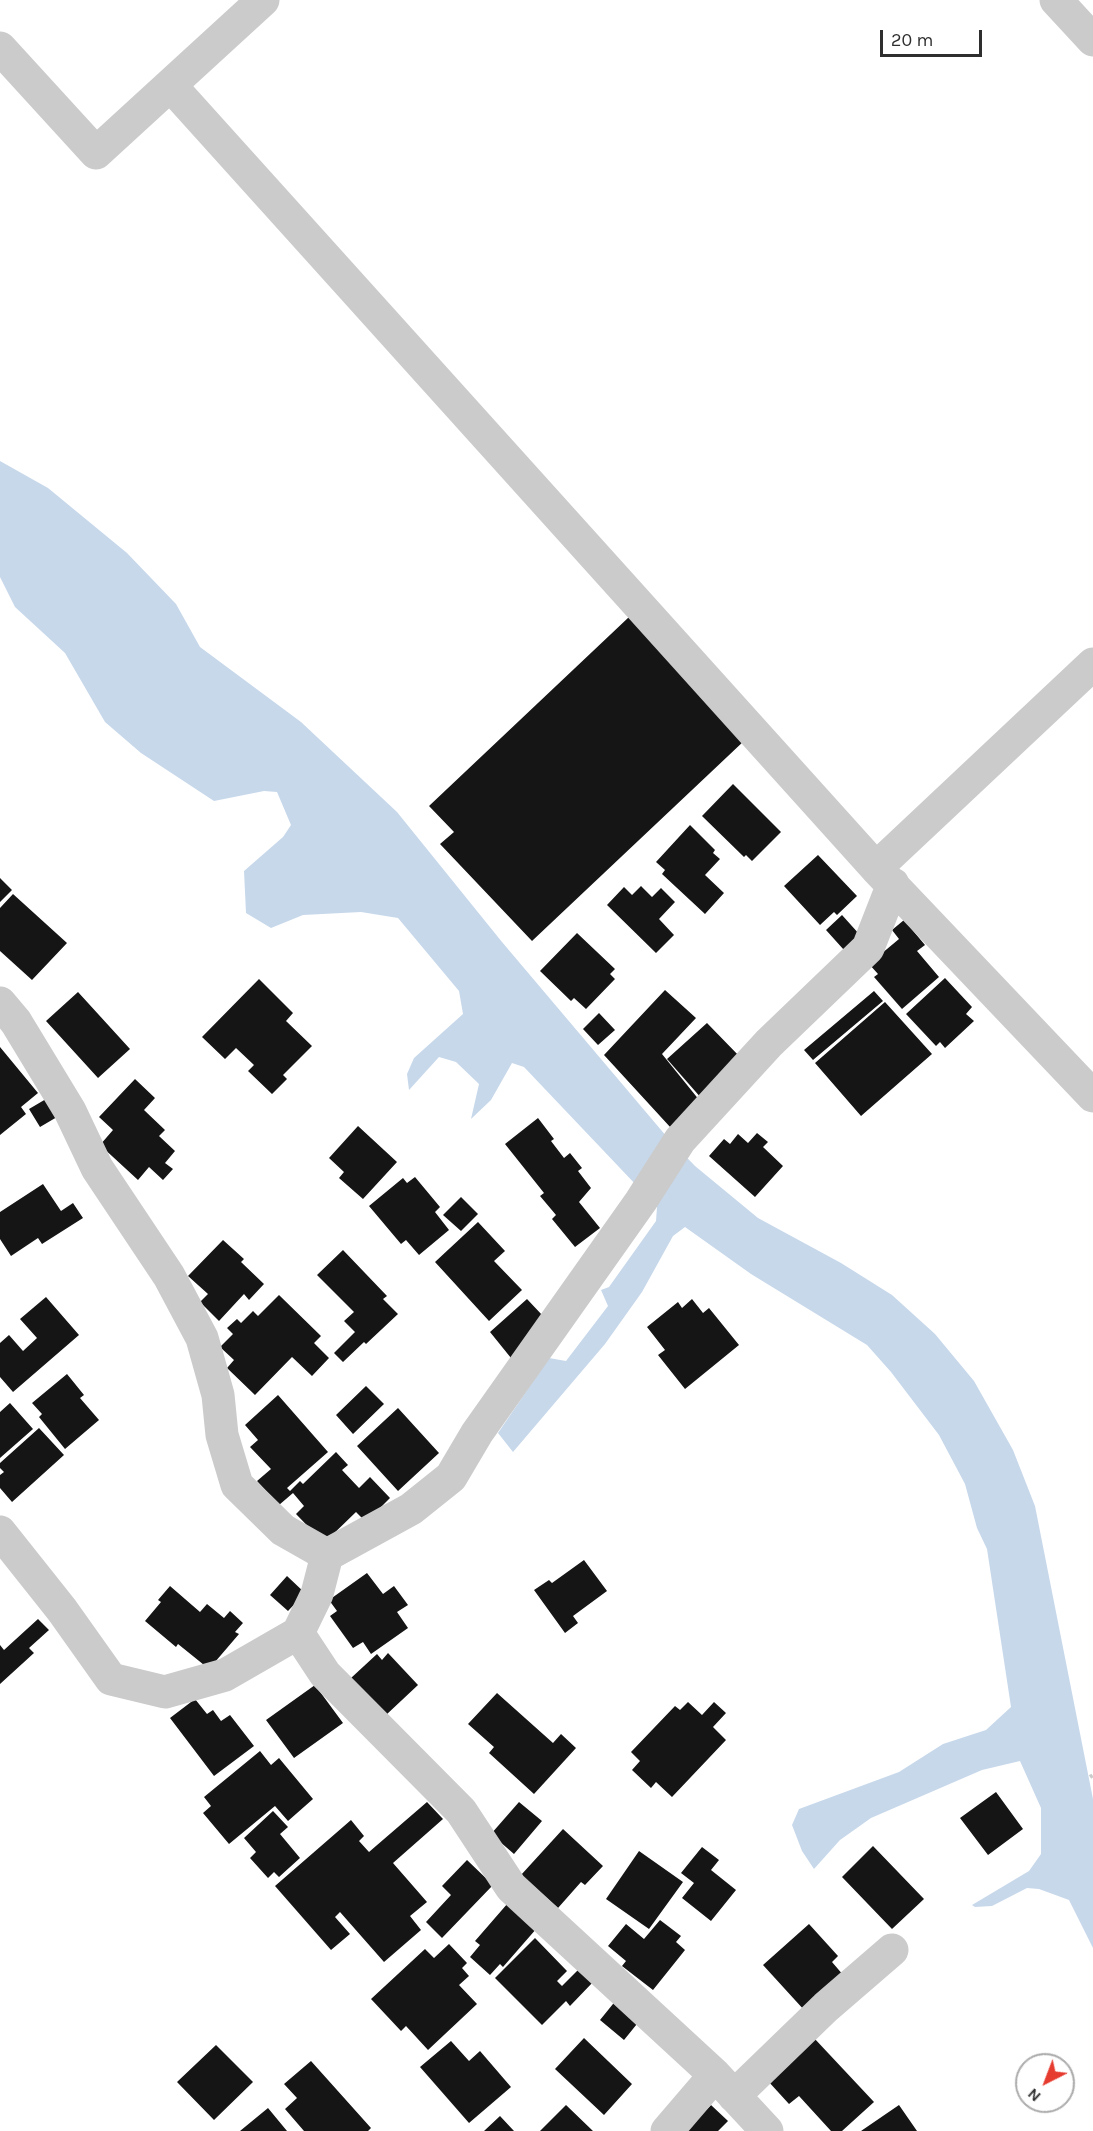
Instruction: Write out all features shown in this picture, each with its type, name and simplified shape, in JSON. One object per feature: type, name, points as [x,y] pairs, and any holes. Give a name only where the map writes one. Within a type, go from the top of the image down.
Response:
[{"type":"street","points":[[0,48],[96,153],[263,0]]},
{"type":"street","points":[[1056,0],[1093,40]]},
{"type":"street","points":[[171,86],[884,876],[1093,1096]]},
{"type":"street","points":[[0,1532],[19,1553],[111,1679],[165,1692],[225,1675],[298,1633],[317,1594],[327,1555],[411,1509],[451,1477],[477,1433],[641,1201],[680,1140],[770,1043],[868,948],[884,876],[1093,664]]},
{"type":"street","points":[[0,1003],[16,1023],[70,1111],[97,1168],[169,1276],[202,1338],[218,1395],[222,1435],[237,1485],[283,1530],[327,1555]]},
{"type":"street","points":[[298,1633],[324,1674],[461,1811],[511,1887],[724,2085],[767,2131]]},
{"type":"street","points":[[667,2131],[826,2007],[892,1950]]},
{"type":"water","points":[[0,461],[48,488],[127,553],[176,604],[200,647],[301,722],[397,812],[502,942],[667,1137],[695,1166],[758,1218],[841,1263],[892,1295],[935,1334],[974,1381],[1013,1450],[1035,1506],[1093,1799],[1093,1948],[1069,1900],[1039,1889],[1027,1888],[992,1906],[975,1907],[972,1905],[1029,1871],[1041,1854],[1041,1808],[1020,1761],[982,1770],[871,1818],[840,1840],[814,1869],[802,1851],[792,1825],[799,1809],[899,1772],[943,1744],[986,1730],[1011,1707],[987,1549],[977,1528],[965,1484],[939,1435],[891,1372],[867,1345],[751,1274],[685,1227],[673,1236],[642,1292],[605,1344],[513,1452],[498,1433],[549,1358],[566,1361],[608,1306],[601,1290],[609,1287],[656,1221],[657,1207],[524,1067],[512,1063],[491,1100],[471,1119],[479,1084],[456,1062],[439,1057],[409,1090],[407,1074],[414,1058],[463,1014],[459,991],[398,918],[361,912],[303,915],[271,928],[246,913],[244,871],[283,837],[291,825],[277,792],[264,791],[214,801],[141,753],[105,722],[65,653],[15,607],[0,577]]},
{"type":"building","points":[[629,617],[745,740],[532,941],[440,844],[454,832],[429,806]]},
{"type":"building","points":[[733,784],[781,832],[752,861],[746,855],[744,857],[702,816]]},
{"type":"building","points":[[690,825],[715,850],[713,853],[720,859],[705,875],[724,893],[705,914],[662,874],[665,870],[656,862]]},
{"type":"building","points":[[818,855],[857,896],[837,915],[834,912],[820,925],[784,886]]},
{"type":"building","points":[[0,878],[12,890],[0,902]]},
{"type":"building","points":[[641,886],[652,897],[661,888],[675,902],[659,919],[674,935],[656,953],[607,905],[624,887],[632,895]]},
{"type":"building","points":[[13,894],[67,943],[32,980],[0,951],[0,908]]},
{"type":"building","points":[[842,915],[860,935],[844,950],[826,930]]},
{"type":"building","points":[[904,920],[925,945],[917,951],[939,977],[902,1009],[874,977],[878,974],[869,964],[899,939],[892,930]]},
{"type":"building","points":[[577,933],[615,969],[610,974],[615,979],[586,1009],[574,998],[571,1001],[540,971]]},
{"type":"building","points":[[945,978],[972,1007],[966,1014],[974,1021],[945,1048],[940,1042],[936,1046],[906,1014]]},
{"type":"building","points":[[259,979],[293,1013],[286,1021],[312,1046],[283,1075],[287,1079],[272,1094],[248,1071],[254,1065],[236,1048],[225,1059],[202,1037]]},
{"type":"building","points":[[665,990],[696,1018],[662,1054],[700,1101],[671,1128],[604,1055]]},
{"type":"building","points":[[874,991],[883,1001],[813,1060],[804,1050]]},
{"type":"building","points":[[78,992],[130,1049],[98,1078],[46,1021]]},
{"type":"building","points":[[885,1002],[932,1054],[861,1116],[815,1063]]},
{"type":"building","points":[[599,1013],[615,1030],[598,1045],[583,1029]]},
{"type":"building","points":[[707,1023],[741,1058],[702,1099],[667,1059]]},
{"type":"building","points":[[0,1047],[38,1093],[21,1107],[26,1114],[0,1135]]},
{"type":"building","points":[[135,1079],[155,1098],[144,1110],[165,1130],[159,1136],[175,1151],[165,1163],[173,1169],[163,1180],[149,1167],[138,1180],[100,1145],[113,1130],[99,1117]]},
{"type":"building","points":[[46,1099],[57,1117],[40,1127],[29,1109]]},
{"type":"building","points":[[538,1118],[554,1139],[551,1141],[564,1158],[570,1153],[582,1168],[578,1171],[591,1188],[579,1202],[600,1228],[575,1247],[552,1219],[556,1215],[540,1196],[544,1193],[505,1144]]},
{"type":"building","points":[[358,1126],[397,1162],[363,1199],[339,1178],[344,1172],[329,1158]]},
{"type":"building","points":[[757,1133],[768,1142],[763,1147],[783,1166],[755,1197],[709,1156],[724,1139],[730,1144],[738,1134],[748,1143]]},
{"type":"building","points":[[415,1177],[440,1207],[435,1212],[449,1230],[419,1255],[406,1240],[401,1244],[369,1206],[403,1178],[407,1183]]},
{"type":"building","points":[[43,1184],[61,1211],[73,1203],[83,1218],[42,1244],[38,1238],[11,1256],[0,1239],[0,1212]]},
{"type":"building","points":[[461,1197],[478,1214],[461,1231],[443,1215]]},
{"type":"building","points":[[478,1222],[505,1251],[494,1261],[522,1290],[489,1321],[435,1262]]},
{"type":"building","points":[[223,1240],[244,1259],[241,1262],[264,1284],[249,1300],[244,1294],[219,1321],[200,1302],[208,1294],[188,1276]]},
{"type":"building","points":[[343,1250],[387,1296],[383,1299],[398,1314],[343,1362],[334,1353],[355,1332],[344,1321],[354,1312],[317,1275]]},
{"type":"building","points":[[279,1295],[321,1336],[314,1343],[329,1358],[312,1376],[292,1357],[255,1395],[227,1368],[234,1360],[220,1347],[233,1334],[227,1328],[237,1319],[241,1323],[253,1311],[258,1316]]},
{"type":"building","points":[[46,1297],[79,1335],[13,1392],[0,1377],[0,1343],[9,1335],[23,1351],[37,1338],[20,1319]]},
{"type":"building","points":[[527,1299],[543,1316],[511,1358],[490,1332]]},
{"type":"building","points":[[692,1299],[703,1313],[709,1308],[739,1345],[685,1389],[658,1355],[665,1350],[647,1327],[678,1302],[682,1308]]},
{"type":"building","points":[[67,1374],[84,1395],[80,1398],[99,1420],[65,1449],[39,1417],[42,1414],[32,1403]]},
{"type":"building","points":[[366,1386],[384,1404],[353,1434],[336,1415]]},
{"type":"building","points":[[278,1395],[328,1452],[287,1488],[290,1491],[300,1481],[303,1484],[336,1452],[348,1465],[342,1470],[359,1488],[370,1477],[390,1498],[366,1522],[356,1512],[324,1543],[296,1514],[304,1506],[293,1493],[279,1505],[257,1481],[271,1469],[250,1447],[258,1440],[245,1425]]},
{"type":"building","points":[[10,1403],[33,1429],[0,1458],[0,1412]]},
{"type":"building","points":[[398,1408],[439,1453],[398,1491],[357,1446]]},
{"type":"building","points":[[39,1428],[64,1455],[12,1502],[0,1488],[0,1475],[4,1472],[0,1468],[0,1463]]},
{"type":"building","points":[[584,1560],[607,1591],[573,1616],[578,1623],[565,1633],[534,1590],[549,1580],[552,1583]]},
{"type":"building","points":[[367,1573],[383,1594],[394,1586],[408,1605],[397,1612],[408,1628],[371,1654],[363,1642],[353,1648],[330,1616],[337,1611],[329,1600]]},
{"type":"building","points":[[287,1576],[305,1593],[288,1611],[270,1595]]},
{"type":"building","points":[[170,1586],[200,1612],[207,1604],[224,1618],[230,1611],[243,1623],[235,1632],[239,1634],[209,1669],[178,1644],[176,1647],[145,1621],[161,1602],[158,1600]]},
{"type":"building","points":[[38,1619],[49,1630],[29,1648],[34,1653],[0,1684],[0,1645],[4,1650]]},
{"type":"building","points":[[388,1653],[418,1685],[386,1715],[351,1678],[377,1654],[382,1660]]},
{"type":"building","points":[[315,1685],[343,1723],[294,1758],[266,1720]]},
{"type":"building","points":[[497,1693],[553,1743],[561,1734],[576,1748],[534,1794],[489,1753],[494,1747],[468,1724]]},
{"type":"building","points":[[195,1699],[207,1714],[213,1710],[221,1721],[230,1715],[254,1746],[214,1776],[170,1718]]},
{"type":"building","points":[[688,1702],[702,1715],[714,1702],[726,1713],[713,1727],[726,1740],[672,1797],[656,1782],[651,1788],[632,1770],[640,1761],[631,1752],[675,1706],[680,1710]]},
{"type":"building","points":[[260,1751],[271,1765],[279,1758],[313,1799],[288,1821],[275,1806],[229,1844],[203,1813],[211,1806],[204,1797]]},
{"type":"building","points":[[996,1792],[1023,1829],[988,1855],[960,1818]]},
{"type":"building","points":[[427,1802],[443,1819],[393,1863],[427,1902],[410,1916],[421,1930],[384,1962],[340,1912],[335,1917],[350,1934],[331,1950],[275,1886],[351,1820],[364,1836],[359,1841],[369,1852]]},
{"type":"building","points":[[519,1802],[542,1821],[514,1854],[491,1834]]},
{"type":"building","points":[[273,1811],[288,1827],[280,1834],[300,1858],[279,1877],[274,1872],[268,1878],[250,1858],[256,1852],[244,1838]]},
{"type":"building","points":[[563,1829],[603,1866],[585,1885],[581,1882],[558,1908],[521,1875]]},
{"type":"building","points":[[873,1846],[924,1899],[892,1929],[842,1877]]},
{"type":"building","points":[[702,1847],[719,1860],[711,1870],[736,1890],[711,1921],[682,1898],[694,1883],[681,1873]]},
{"type":"building","points":[[639,1851],[683,1882],[649,1929],[606,1899]]},
{"type":"building","points":[[467,1860],[493,1885],[442,1938],[426,1922],[451,1895],[442,1886]]},
{"type":"building","points":[[508,1903],[537,1928],[503,1967],[500,1964],[490,1975],[470,1957],[480,1945],[475,1941]]},
{"type":"building","points":[[660,1920],[681,1936],[676,1942],[685,1950],[653,1990],[622,1966],[626,1961],[608,1946],[626,1924],[644,1939]]},
{"type":"building","points":[[809,1924],[838,1956],[832,1962],[844,1976],[805,2011],[763,1965]]},
{"type":"building","points":[[535,1938],[567,1971],[557,1981],[562,1986],[580,1968],[594,1981],[570,2006],[566,2001],[542,2025],[495,1978]]},
{"type":"building","points":[[449,1944],[467,1963],[462,1968],[469,1976],[459,1985],[477,2004],[428,2050],[406,2026],[401,2031],[371,1999],[425,1949],[434,1958]]},
{"type":"building","points":[[617,1999],[641,2019],[624,2040],[600,2020]]},
{"type":"building","points":[[584,2038],[632,2084],[604,2115],[555,2069]]},
{"type":"building","points":[[814,2038],[874,2102],[842,2131],[831,2131],[799,2096],[789,2104],[768,2081]]},
{"type":"building","points":[[451,2041],[469,2061],[480,2051],[511,2087],[469,2123],[420,2067]]},
{"type":"building","points":[[216,2045],[253,2082],[214,2120],[177,2082]]},
{"type":"building","points":[[311,2061],[371,2128],[368,2131],[304,2131],[285,2109],[297,2098],[284,2084]]},
{"type":"building","points":[[566,2105],[593,2131],[540,2131]]},
{"type":"building","points":[[711,2105],[728,2121],[718,2131],[686,2131]]},
{"type":"building","points":[[899,2105],[917,2131],[861,2131]]},
{"type":"building","points":[[268,2108],[287,2131],[240,2131]]},
{"type":"building","points":[[500,2116],[514,2131],[484,2131]]}]
